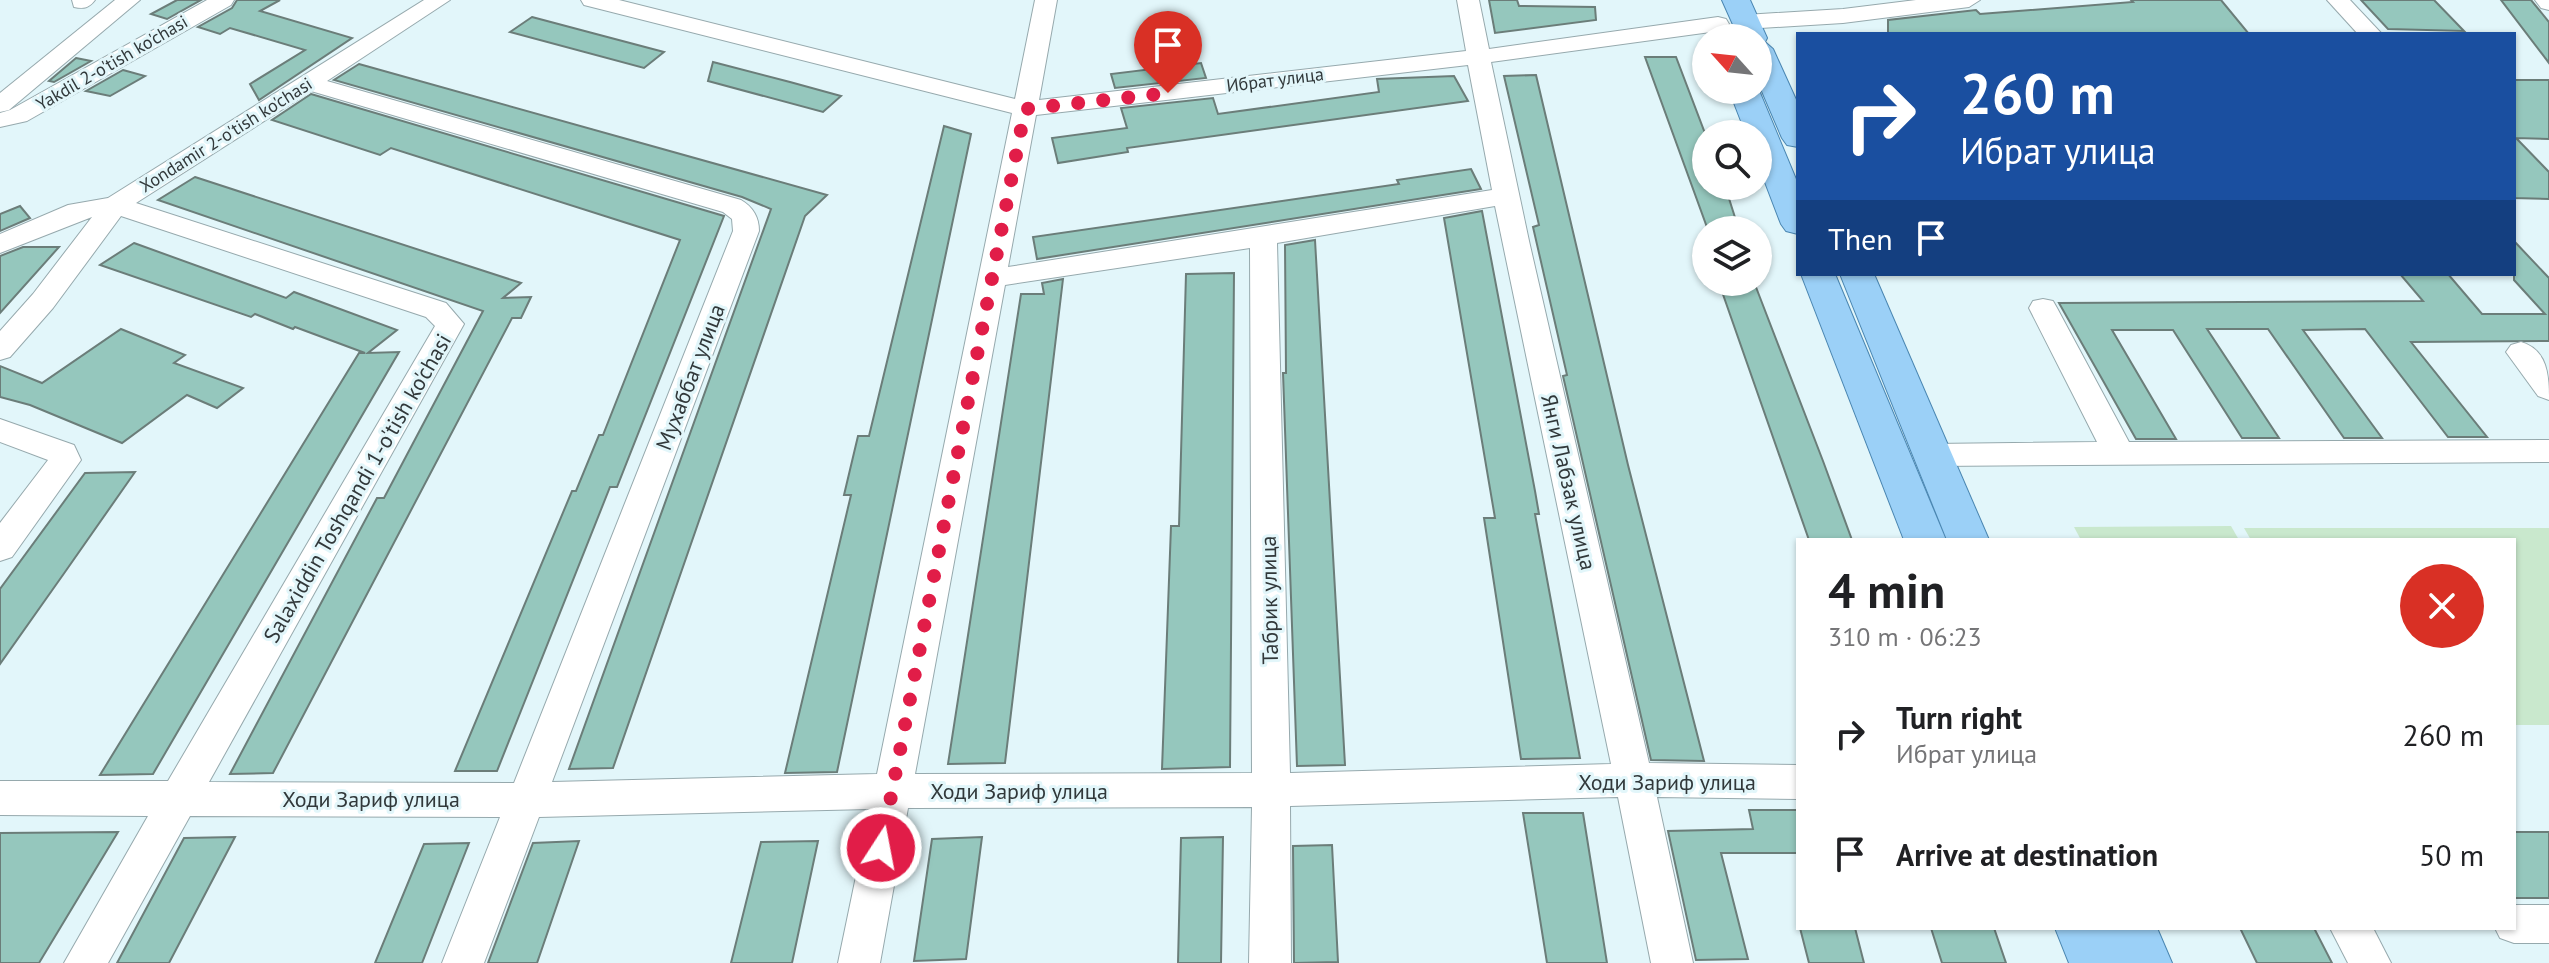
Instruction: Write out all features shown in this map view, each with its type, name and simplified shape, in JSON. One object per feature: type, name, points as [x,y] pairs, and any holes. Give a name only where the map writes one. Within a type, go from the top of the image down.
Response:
[{"type":"main road","points":[[1772,91],[1796,134]]},
{"type":"main road","points":[[1750,104],[1796,219]]},
{"type":"main road","points":[[1819,276],[1924,538]]},
{"type":"main road","points":[[1858,276],[1967,538]]},
{"type":"main road","points":[[2082,930],[2095,963]]},
{"type":"main road","points":[[2132,930],[2146,963]]},
{"type":"street","points":[[0,105],[129,0]]},
{"type":"street","name":"Yakdil 2-o'tish ko'chasi","points":[[0,120],[18,116],[223,0]]},
{"type":"street","name":"Xondamir 2-o'tish ko'chasi","points":[[0,244],[77,211],[115,205],[439,0]]},
{"type":"street","name":"Ибрат улица","points":[[592,0],[1025,109],[1692,30]]},
{"type":"street","points":[[859,963],[1046,0]]},
{"type":"street","name":"Янги Лабзак улица","points":[[1468,0],[1504,196],[1636,780],[1672,963]]},
{"type":"street","points":[[2338,0],[2369,32]]},
{"type":"street","name":"Ибрат улица","points":[[1735,24],[1843,16],[1956,1]]},
{"type":"street","name":"Мухаббат улица","points":[[308,83],[732,206],[739,210],[747,223],[463,963]]},
{"type":"street","points":[[992,278],[1504,196]]},
{"type":"street","points":[[0,350],[43,301],[115,205]]},
{"type":"street","name":"Salaxiddin Toshqandi 1-o'tish ko'chasi","points":[[85,963],[449,331],[450,324],[436,310],[115,205]]},
{"type":"street","name":"Табрик улица","points":[[1263,237],[1271,790],[1270,963]]},
{"type":"street","points":[[2043,308],[2118,452]]},
{"type":"street","points":[[2521,352],[2549,389]]},
{"type":"street","points":[[0,430],[63,453],[65,460],[0,548]]},
{"type":"street","points":[[1933,455],[2549,451]]},
{"type":"street","name":"Ходи Зариф улица","points":[[0,798],[528,800],[893,791],[1271,790],[1636,780],[1796,782]]},
{"type":"street","points":[[2516,924],[2549,924]]},
{"type":"street","points":[[2352,930],[2370,963]]},
{"type":"green space","points":[[2231,526],[2238,538],[2080,538],[2074,527]]},
{"type":"green space","points":[[2244,528],[2549,528],[2549,725],[2516,725],[2516,538],[2250,538]]},
{"type":"building","points":[[177,0],[201,0],[167,19],[151,14]]},
{"type":"building","points":[[237,0],[280,0],[260,11],[352,38],[259,100],[250,84],[305,50],[230,28],[220,34],[198,27],[232,8]]},
{"type":"building","points":[[1489,0],[1517,0],[1519,6],[1595,7],[1596,20],[1495,33]]},
{"type":"building","points":[[2131,0],[2221,0],[2247,32],[1888,32],[1888,20],[1976,10],[1980,14],[2133,2]]},
{"type":"building","points":[[2361,0],[2434,0],[2464,31],[2388,29]]},
{"type":"building","points":[[2501,0],[2531,0],[2549,22],[2549,63]]},
{"type":"building","points":[[532,17],[664,52],[644,68],[510,32]]},
{"type":"building","points":[[1645,57],[1676,57],[1700,120],[1692,120],[1692,186]]},
{"type":"building","points":[[76,58],[91,61],[54,82],[49,81]]},
{"type":"building","points":[[713,62],[841,96],[823,112],[708,81]]},
{"type":"building","points":[[1201,63],[1206,78],[1115,88],[1111,74]]},
{"type":"building","points":[[359,64],[827,195],[805,216],[613,768],[569,769],[771,209],[742,197],[334,80]]},
{"type":"building","points":[[123,70],[145,76],[110,96],[86,91]]},
{"type":"building","points":[[1536,75],[1628,465],[1704,761],[1651,760],[1563,376],[1567,375],[1533,227],[1539,225],[1504,76]]},
{"type":"building","points":[[1454,76],[1468,101],[1127,148],[1128,152],[1058,163],[1052,138],[1127,128],[1121,108],[1213,98],[1218,114],[1379,92],[1377,79]]},
{"type":"building","points":[[2516,80],[2549,80],[2549,139],[2516,138]]},
{"type":"building","points":[[311,94],[724,216],[617,487],[610,487],[497,771],[455,771],[572,491],[576,491],[599,435],[603,435],[680,240],[391,148],[380,155],[272,120]]},
{"type":"building","points":[[944,126],[971,134],[837,772],[785,773],[851,495],[844,495],[858,436],[869,436]]},
{"type":"building","points":[[2516,138],[2549,172],[2549,199],[2516,198]]},
{"type":"building","points":[[1471,169],[1481,189],[1037,259],[1033,237],[1399,184],[1397,180]]},
{"type":"building","points":[[195,177],[521,283],[503,298],[531,297],[521,318],[512,318],[273,773],[230,774],[377,498],[384,498],[483,311],[158,200]]},
{"type":"building","points":[[1697,200],[1729,200],[1735,216],[1703,216]]},
{"type":"building","points":[[20,206],[30,218],[0,231],[0,214]]},
{"type":"building","points":[[1482,211],[1535,491],[1539,514],[1535,514],[1580,758],[1521,759],[1484,518],[1495,518],[1444,218]]},
{"type":"building","points":[[1315,240],[1345,765],[1297,766],[1283,373],[1286,373],[1285,245]]},
{"type":"building","points":[[134,243],[286,298],[294,292],[397,330],[368,353],[399,352],[153,774],[100,775],[359,353],[365,353],[295,327],[293,329],[255,314],[251,317],[100,265]]},
{"type":"building","points":[[2516,243],[2549,278],[2549,341],[2411,342],[2487,437],[2448,437],[2365,329],[2303,330],[2382,438],[2344,438],[2268,329],[2207,329],[2279,438],[2242,438],[2173,330],[2112,330],[2176,439],[2136,439],[2059,303],[2423,301],[2402,276],[2450,276],[2482,314],[2545,314],[2514,280]]},
{"type":"building","points":[[23,247],[59,247],[0,313],[0,256]]},
{"type":"building","points":[[1234,273],[1230,767],[1162,769],[1171,526],[1179,526],[1186,274]]},
{"type":"building","points":[[1063,279],[1005,763],[948,764],[1021,294],[1044,294],[1042,283]]},
{"type":"building","points":[[1724,296],[1759,296],[1851,538],[1808,538]]},
{"type":"building","points":[[121,329],[185,355],[174,363],[243,388],[217,408],[187,395],[122,443],[30,405],[0,397],[0,366],[42,383]]},
{"type":"building","points":[[135,472],[0,664],[0,589],[85,473]]},
{"type":"building","points":[[1749,810],[1796,810],[1796,853],[1721,853],[1748,959],[1696,960],[1668,831],[1753,829]]},
{"type":"building","points":[[1523,813],[1583,813],[1607,963],[1547,963]]},
{"type":"building","points":[[118,832],[39,963],[0,963],[0,833]]},
{"type":"building","points":[[2516,832],[2549,832],[2549,898],[2516,898]]},
{"type":"building","points":[[235,837],[169,963],[117,963],[184,838]]},
{"type":"building","points":[[982,837],[966,959],[914,961],[932,839]]},
{"type":"building","points":[[1223,837],[1221,963],[1178,963],[1181,838]]},
{"type":"building","points":[[579,841],[537,963],[488,963],[533,843]]},
{"type":"building","points":[[818,841],[792,963],[731,963],[761,842]]},
{"type":"building","points":[[469,843],[422,963],[375,963],[424,844]]},
{"type":"building","points":[[1332,845],[1338,962],[1294,963],[1293,846]]},
{"type":"building","points":[[1801,930],[1856,930],[1864,963],[1809,963]]},
{"type":"building","points":[[1932,930],[1995,930],[2006,963],[1942,963]]},
{"type":"building","points":[[2241,930],[2315,930],[2332,963],[2257,963]]},
{"type":"route","points":[[881,848],[1025,109],[1168,93]]}]
